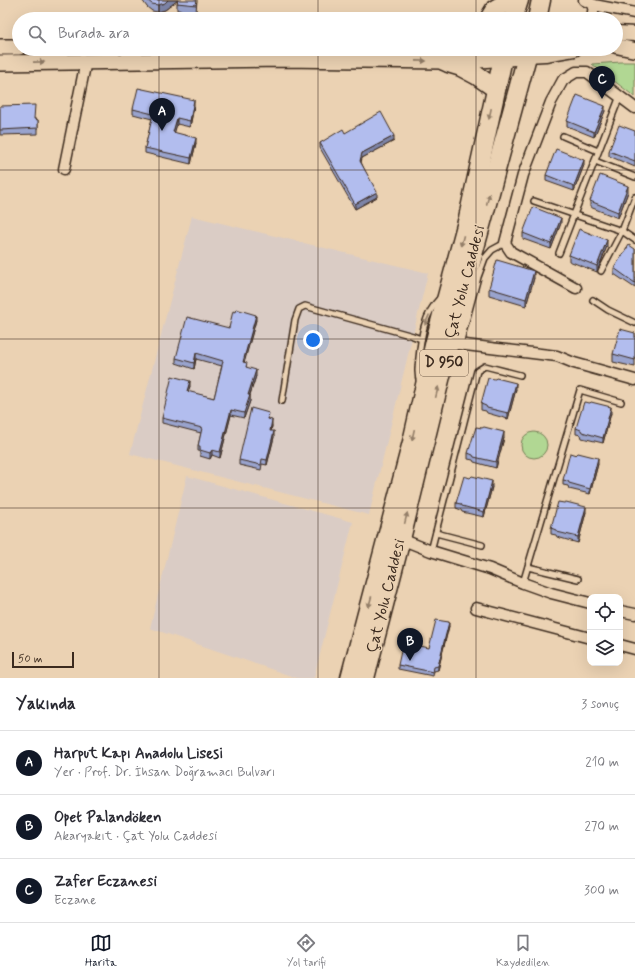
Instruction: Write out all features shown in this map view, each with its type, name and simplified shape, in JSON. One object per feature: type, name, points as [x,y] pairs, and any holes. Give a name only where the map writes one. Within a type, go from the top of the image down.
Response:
[{"type":"highway","points":[[494,12],[511,0]]},
{"type":"highway","points":[[515,12],[519,0]]},
{"type":"highway","points":[[538,12],[541,0]]},
{"type":"highway","points":[[444,61],[482,56]]},
{"type":"highway","name":"Çat Yolu Caddesi","points":[[350,678],[412,442],[435,341],[468,218],[503,56]]},
{"type":"highway","name":"Çat Yolu Caddesi","points":[[365,678],[454,344],[527,56]]},
{"type":"highway","points":[[444,61],[476,75],[496,89]]},
{"type":"main road","points":[[623,33],[635,34]]},
{"type":"main road","points":[[0,48],[12,47]]},
{"type":"main road","points":[[623,47],[635,50]]},
{"type":"main road","points":[[0,63],[281,59],[444,61]]},
{"type":"street","points":[[584,0],[594,5],[635,13]]},
{"type":"street","points":[[593,12],[594,5]]},
{"type":"street","points":[[64,169],[86,61]]},
{"type":"street","points":[[576,288],[511,252],[505,243],[523,175],[550,102],[563,80],[576,72],[587,72],[635,108]]},
{"type":"street","points":[[454,344],[557,356],[574,363],[635,380]]},
{"type":"street","points":[[401,539],[431,551],[490,569],[523,583],[587,602]]},
{"type":"street","points":[[476,608],[587,637]]},
{"type":"street","points":[[623,612],[635,614]]},
{"type":"street","points":[[623,646],[635,649]]},
{"type":"lane","points":[[559,253],[620,96]]},
{"type":"lane","points":[[563,136],[598,151]]},
{"type":"lane","points":[[595,161],[635,177]]},
{"type":"lane","points":[[601,271],[622,231],[635,197]]},
{"type":"lane","points":[[534,201],[622,231],[635,240]]},
{"type":"lane","points":[[454,344],[485,258],[492,250],[505,243]]},
{"type":"lane","points":[[423,394],[418,376],[421,339],[425,324],[434,304],[449,289]]},
{"type":"lane","points":[[592,300],[608,310],[635,323]]},
{"type":"lane","points":[[282,401],[296,320],[299,309],[305,306],[421,339]]},
{"type":"lane","points":[[431,551],[477,372],[485,366],[520,375]]},
{"type":"lane","points":[[523,583],[580,390],[621,402]]},
{"type":"lane","points":[[436,533],[482,545]]},
{"type":"lane","points":[[528,567],[578,579]]},
{"type":"shaded area","points":[[192,216],[428,273],[369,515],[130,454]]},
{"type":"shaded area","points":[[187,476],[353,522],[314,678],[297,678],[150,628]]},
{"type":"green space","points":[[635,62],[635,97],[592,64]]},
{"type":"green space","points":[[534,432],[543,436],[547,445],[543,454],[534,458],[525,454],[521,445],[525,436]]},
{"type":"building","points":[[147,0],[168,0],[165,3],[158,5],[152,4]]},
{"type":"building","points":[[178,0],[197,0],[196,5],[177,3]]},
{"type":"building","points":[[138,88],[194,100],[190,121],[177,118],[173,132],[196,138],[191,158],[145,148],[153,114],[133,109]]},
{"type":"building","points":[[577,95],[605,106],[594,132],[567,121]]},
{"type":"building","points":[[35,105],[34,119],[38,120],[38,128],[0,130],[0,106]]},
{"type":"building","points":[[381,112],[394,136],[362,153],[360,161],[377,192],[355,204],[320,143],[343,129],[345,133]]},
{"type":"building","points":[[619,125],[635,131],[635,161],[609,151]]},
{"type":"building","points":[[556,149],[584,160],[574,186],[546,175]]},
{"type":"building","points":[[600,175],[628,186],[618,212],[590,201]]},
{"type":"building","points":[[533,207],[561,218],[551,244],[523,233]]},
{"type":"building","points":[[579,229],[607,240],[597,266],[569,255]]},
{"type":"building","points":[[629,245],[635,249],[635,283],[614,268]]},
{"type":"building","points":[[497,260],[534,271],[526,299],[489,288]]},
{"type":"building","points":[[236,309],[256,315],[243,362],[247,363],[246,367],[256,370],[244,413],[231,410],[220,452],[212,450],[210,453],[200,450],[200,446],[198,446],[202,428],[162,418],[172,376],[190,381],[187,391],[214,398],[223,361],[196,353],[194,363],[176,358],[187,317],[229,328],[233,311],[235,312]]},
{"type":"building","points":[[620,329],[635,333],[635,360],[613,354]]},
{"type":"building","points":[[488,378],[496,378],[516,383],[508,413],[487,408],[481,404]]},
{"type":"building","points":[[584,402],[591,402],[611,407],[603,438],[582,432],[576,428]]},
{"type":"building","points":[[251,408],[269,413],[268,419],[272,420],[270,431],[274,431],[267,460],[262,459],[261,465],[239,460]]},
{"type":"building","points":[[476,427],[484,427],[504,432],[496,462],[474,457],[468,453]]},
{"type":"building","points":[[570,453],[576,455],[578,453],[598,458],[590,489],[563,480]]},
{"type":"building","points":[[464,476],[470,478],[472,476],[492,481],[484,512],[456,503]]},
{"type":"building","points":[[558,502],[566,502],[586,507],[578,537],[557,532],[551,528]]},
{"type":"building","points":[[436,620],[449,622],[438,666],[434,667],[433,672],[398,665],[403,642],[429,648]]},
{"type":"place","name":"Zafer Eczanesi","points":[[602,99]]},
{"type":"place","name":"Harput Kapı Anadolu Lisesi","points":[[162,131]]},
{"type":"place","name":"Opet Palandöken","points":[[410,661]]}]
